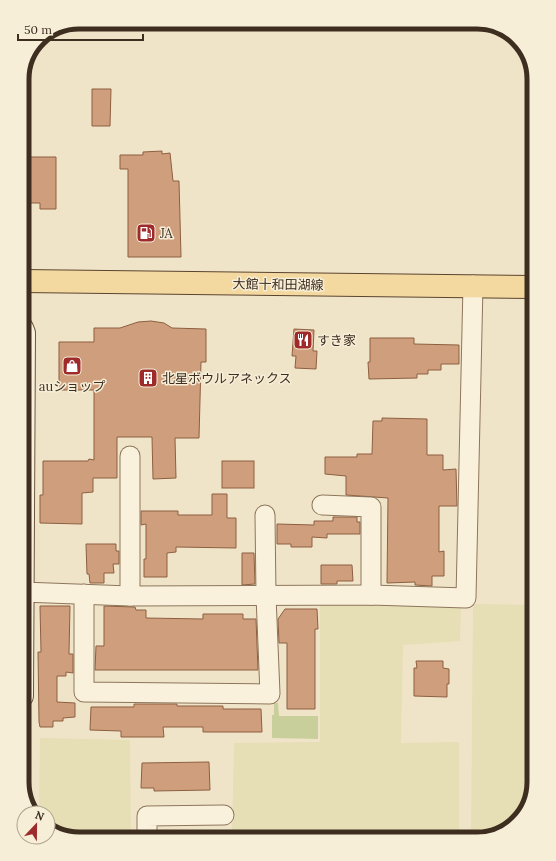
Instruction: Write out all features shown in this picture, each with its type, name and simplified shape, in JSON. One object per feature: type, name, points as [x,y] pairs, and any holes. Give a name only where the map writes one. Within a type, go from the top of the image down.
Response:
[{"type":"main road","name":"大館十和田湖線","points":[[29,281],[527,287]]},
{"type":"street","points":[[29,592],[130,596],[371,595],[466,598],[473,285]]},
{"type":"street","points":[[130,456],[130,596]]},
{"type":"street","points":[[322,504],[371,507],[371,595]]},
{"type":"street","points":[[84,594],[84,692],[270,694],[266,596],[265,514]]},
{"type":"street","points":[[147,832],[147,816],[224,816]]},
{"type":"shaded area","points":[[320,601],[461,603],[460,641],[403,645],[401,743],[459,742],[459,832],[232,832],[234,743],[320,742]]},
{"type":"shaded area","points":[[473,604],[527,605],[527,789],[519,810],[505,824],[487,831],[471,832]]},
{"type":"shaded area","points":[[40,738],[130,740],[131,832],[76,832],[57,827],[56,805],[39,805]]},
{"type":"green space","points":[[274,703],[278,703],[279,716],[318,716],[318,739],[272,738],[272,715],[274,715]]},
{"type":"building","points":[[92,89],[111,89],[110,126],[92,126]]},
{"type":"building","points":[[162,151],[162,154],[170,153],[173,181],[179,181],[181,257],[128,257],[128,169],[120,169],[120,155],[143,155],[143,152]]},
{"type":"building","points":[[29,157],[56,157],[56,209],[40,209],[40,203],[29,203]]},
{"type":"building","name":"北星ボウルアネックス","points":[[151,321],[164,323],[172,328],[206,329],[206,362],[201,362],[199,438],[175,438],[176,478],[153,479],[152,437],[117,437],[117,478],[93,478],[93,492],[82,493],[82,524],[40,523],[40,495],[43,495],[43,461],[94,460],[94,390],[59,390],[59,342],[94,342],[94,328],[120,328],[138,322]]},
{"type":"building","name":"すき家","points":[[294,329],[314,330],[313,351],[317,351],[316,369],[295,368],[296,356],[292,356]]},
{"type":"building","points":[[370,338],[414,338],[414,344],[459,345],[459,364],[441,364],[441,370],[428,370],[428,374],[417,374],[417,378],[369,379],[368,362],[370,362]]},
{"type":"building","points":[[382,418],[427,419],[427,455],[443,455],[443,470],[456,469],[457,506],[439,506],[439,552],[444,551],[444,576],[432,576],[432,586],[415,585],[415,582],[387,583],[388,498],[346,495],[346,476],[325,474],[325,457],[357,457],[357,454],[372,454],[373,421],[382,421]]},
{"type":"building","points":[[222,461],[254,461],[254,488],[222,488]]},
{"type":"building","points":[[212,494],[227,494],[227,518],[236,518],[236,548],[176,547],[176,552],[167,553],[167,577],[144,577],[144,559],[146,559],[146,524],[141,525],[141,511],[178,511],[178,515],[212,515]]},
{"type":"building","points":[[333,517],[357,517],[357,522],[360,522],[360,534],[327,534],[327,538],[312,537],[312,547],[291,547],[291,544],[277,544],[277,524],[314,525],[314,521],[333,521]]},
{"type":"building","points":[[86,544],[116,544],[116,551],[119,551],[119,564],[113,564],[114,573],[104,573],[104,583],[90,583],[89,574],[87,574]]},
{"type":"building","points":[[242,553],[254,553],[255,584],[242,585]]},
{"type":"building","points":[[321,565],[352,565],[353,581],[337,581],[337,584],[321,584]]},
{"type":"building","points":[[40,606],[70,606],[69,654],[73,654],[73,673],[66,672],[66,676],[57,676],[57,702],[75,703],[75,717],[63,718],[63,721],[53,721],[53,727],[40,727],[39,722],[38,652],[41,652]]},
{"type":"building","points":[[104,606],[135,607],[136,610],[146,610],[146,618],[203,619],[203,614],[243,614],[243,619],[256,619],[258,670],[95,670],[96,646],[104,646]]},
{"type":"building","points":[[285,609],[317,609],[318,629],[315,629],[315,709],[287,709],[287,643],[279,643],[278,619]]},
{"type":"building","points":[[416,661],[443,661],[443,668],[449,669],[447,697],[414,696],[414,668],[417,668]]},
{"type":"building","points":[[134,704],[177,704],[177,706],[223,706],[223,709],[261,709],[262,732],[203,732],[203,727],[163,727],[164,737],[121,737],[121,731],[90,730],[91,707],[134,707]]},
{"type":"building","points":[[209,762],[210,790],[154,791],[154,788],[141,788],[142,763]]},
{"type":"place","name":"JA","points":[[146,233]]},
{"type":"place","name":"すき家","points":[[303,340]]},
{"type":"place","name":"auショップ","points":[[72,366]]},
{"type":"place","name":"北星ボウルアネックス","points":[[148,378]]}]
